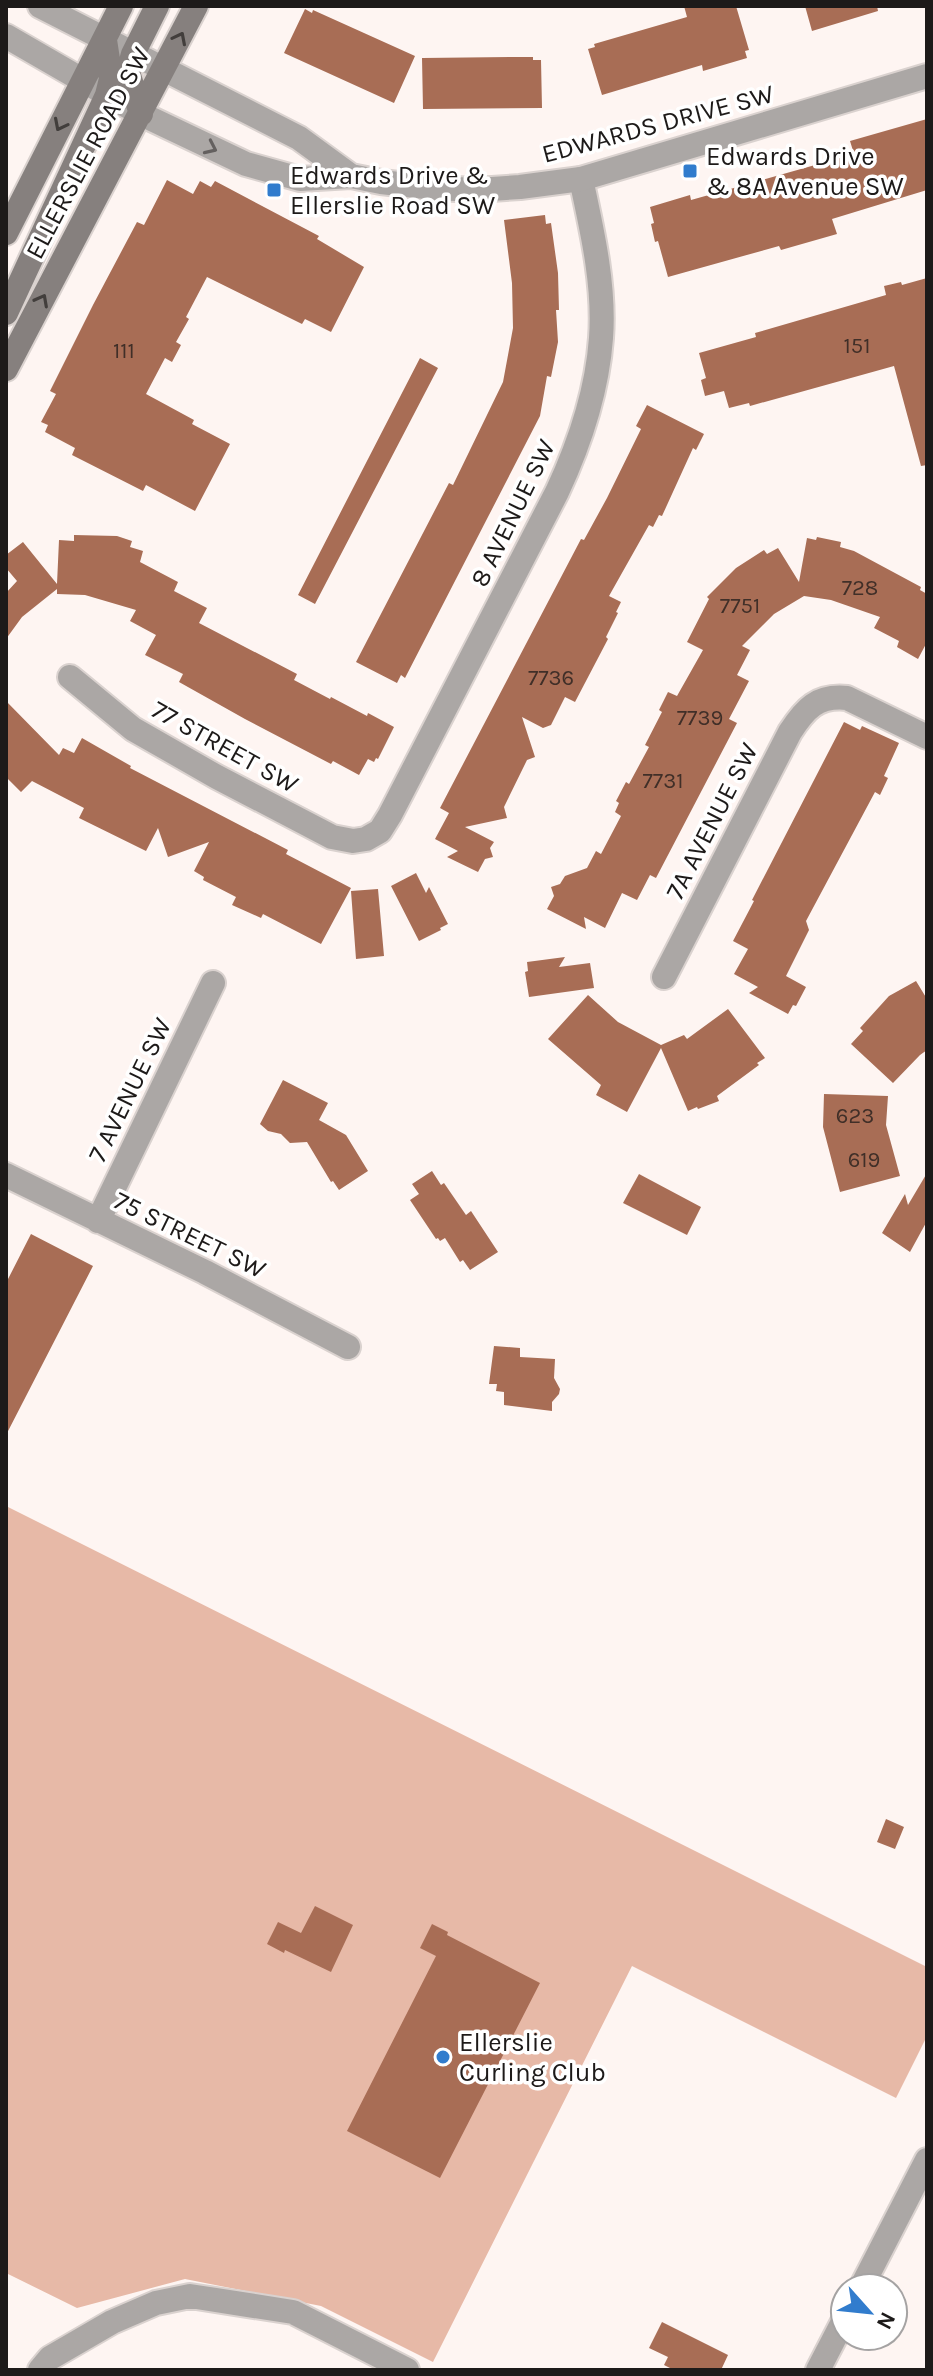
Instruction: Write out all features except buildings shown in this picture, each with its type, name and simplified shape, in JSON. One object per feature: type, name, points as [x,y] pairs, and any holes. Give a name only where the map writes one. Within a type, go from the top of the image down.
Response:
[{"type":"main road","name":"ELLERSLIE ROAD SW","points":[[6,233],[121,6]]},
{"type":"main road","points":[[141,114],[128,72],[133,54],[157,6]]},
{"type":"main road","name":"ELLERSLIE ROAD SW","points":[[6,369],[196,6]]},
{"type":"main road","points":[[6,313],[107,95],[111,79],[105,40]]},
{"type":"street","name":"EDWARDS DRIVE SW","points":[[40,6],[299,138],[351,176]]},
{"type":"street","name":"EDWARDS DRIVE SW","points":[[6,36],[141,114],[246,164],[272,173],[300,179],[351,176],[408,186],[477,190],[581,179],[927,76]]},
{"type":"street","name":"8 AVENUE SW","points":[[366,839],[380,831],[390,815],[557,492],[575,454],[589,412],[601,336],[600,305],[598,273],[581,179]]},
{"type":"street","name":"77 STREET SW","points":[[70,677],[133,729],[217,777],[332,837],[353,841],[366,839]]},
{"type":"street","name":"7A AVENUE SW","points":[[664,977],[790,732],[804,713],[822,700],[847,698],[927,737]]},
{"type":"street","name":"7 AVENUE SW","points":[[98,1221],[213,983]]},
{"type":"street","name":"75 STREET SW","points":[[6,1175],[205,1272],[348,1347]]},
{"type":"street","points":[[869,2272],[927,2160]]},
{"type":"street","points":[[40,2370],[50,2358],[112,2322],[156,2303],[190,2296],[293,2312],[407,2370]]},
{"type":"street","points":[[818,2370],[829,2349]]},
{"type":"shaded area","points":[[6,1506],[927,1967],[927,2036],[896,2098],[632,1966],[433,2362],[321,2306],[185,2279],[77,2308],[6,2273]]},
{"type":"place","name":"Edwards Drive & 8A Avenue SW","points":[[690,171]]},
{"type":"place","name":"Edwards Drive & Ellerslie Road SW","points":[[274,190]]},
{"type":"place","name":"Ellerslie Curling Club","points":[[443,2057]]}]
